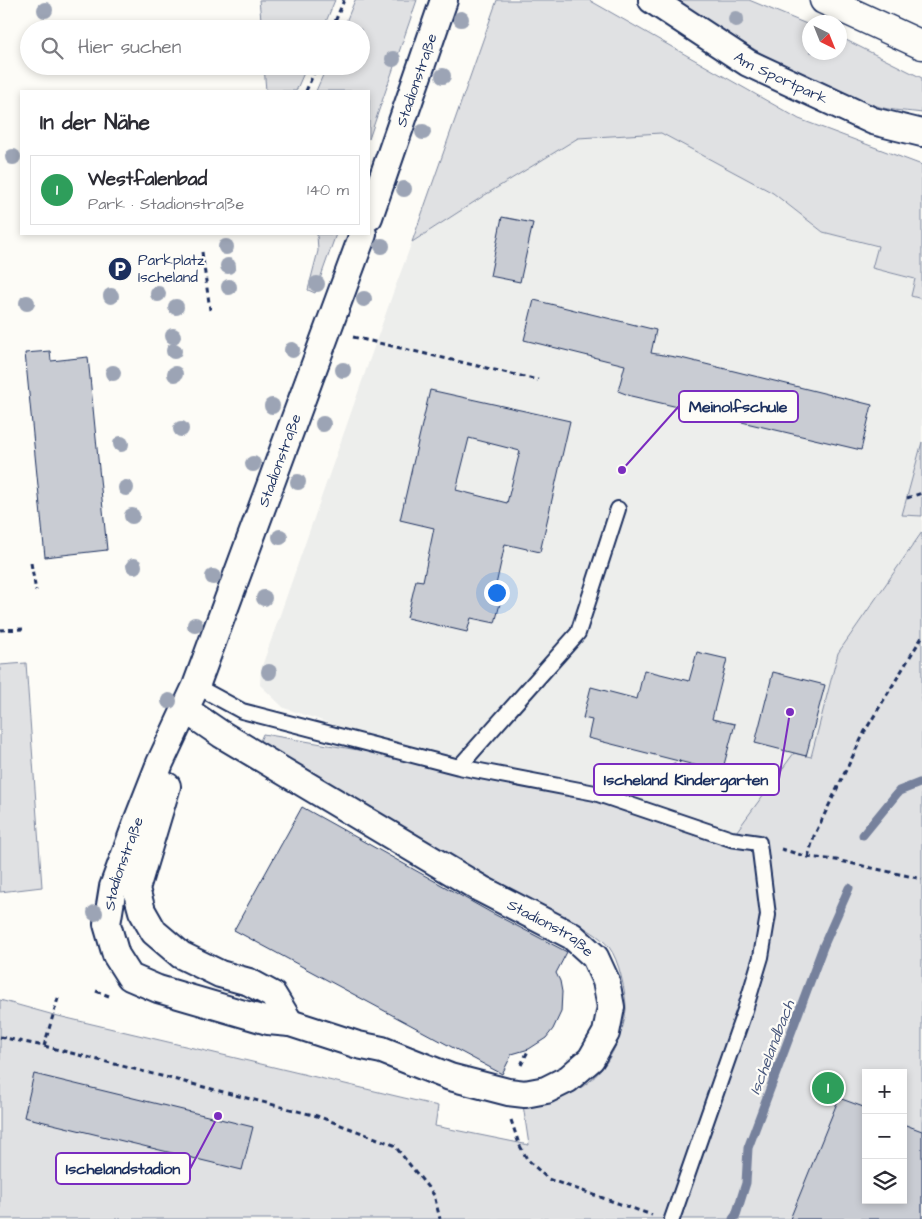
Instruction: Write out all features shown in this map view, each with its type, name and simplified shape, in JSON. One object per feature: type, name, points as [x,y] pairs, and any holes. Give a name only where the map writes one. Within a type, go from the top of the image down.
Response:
[{"type":"main road","points":[[824,0],[922,45]]},
{"type":"street","name":"Stadionstraße","points":[[370,215],[444,0]]},
{"type":"street","name":"Am Sportpark","points":[[652,0],[748,63],[873,122],[922,133]]},
{"type":"street","name":"Stadionstraße","points":[[191,698],[221,734],[474,885],[572,936],[595,956],[606,981],[611,1007],[606,1033],[591,1059],[568,1079],[546,1090],[525,1094],[508,1092],[450,1077],[382,1050],[358,1045],[290,1023],[268,1020],[158,989],[130,977],[116,956],[107,924],[113,887],[138,819],[160,763],[191,698],[363,235]]},
{"type":"street","name":"Stadionstraße","points":[[191,698],[172,770],[136,889],[142,911],[154,932],[181,955],[220,974],[249,982],[273,995],[290,1023]]},
{"type":"lane","points":[[459,767],[578,633],[618,509]]},
{"type":"lane","points":[[191,698],[459,767],[595,793],[731,839],[759,843],[768,914],[761,957],[672,1219]]},
{"type":"path","points":[[336,20],[344,0]]},
{"type":"path","points":[[306,90],[313,75]]},
{"type":"path","points":[[202,252],[210,310]]},
{"type":"path","points":[[379,344],[538,380]]},
{"type":"path","points":[[907,498],[922,493]]},
{"type":"path","points":[[30,563],[36,591]]},
{"type":"path","points":[[0,630],[23,629]]},
{"type":"path","points":[[808,856],[814,836],[865,731],[922,637]]},
{"type":"path","points":[[633,806],[638,787],[680,761]]},
{"type":"path","points":[[759,843],[808,856],[836,860],[922,879]]},
{"type":"path","points":[[44,1046],[59,995]]},
{"type":"path","points":[[0,1037],[44,1046],[317,1116],[394,1145],[434,1195],[440,1219]]},
{"type":"path","points":[[508,1092],[508,1113],[519,1144],[527,1158],[548,1179],[653,1215]]},
{"type":"shaded area","points":[[259,0],[335,0],[327,20],[261,20]]},
{"type":"shaded area","points":[[355,0],[417,0],[370,136],[370,90],[316,90],[323,75],[370,75],[370,20],[347,20]]},
{"type":"shaded area","points":[[497,0],[589,0],[799,119],[922,165],[922,299],[911,296],[915,279],[872,268],[878,246],[823,232],[773,193],[661,133],[578,138],[412,242]]},
{"type":"shaded area","points":[[674,0],[749,0],[802,22],[802,60],[847,60],[847,40],[922,78],[922,113],[880,107],[826,86],[774,60]]},
{"type":"shaded area","points":[[265,75],[303,75],[296,90],[266,90]]},
{"type":"shaded area","points":[[661,133],[773,193],[823,232],[878,247],[872,268],[916,280],[911,296],[922,299],[922,442],[902,515],[922,516],[922,532],[838,653],[811,757],[794,753],[731,839],[459,767],[284,708],[260,685],[261,669],[412,242],[578,138]]},
{"type":"shaded area","points":[[317,235],[336,235],[315,293],[308,290],[318,251]]},
{"type":"shaded area","points":[[922,442],[922,516],[902,515]]},
{"type":"shaded area","points":[[922,532],[922,1219],[0,1219],[0,1000],[54,1015],[438,1106],[435,1126],[529,1145],[523,1105],[553,1100],[579,1089],[600,1071],[609,1059],[622,1027],[626,1002],[616,960],[609,947],[602,940],[581,925],[522,895],[257,748],[263,734],[459,767],[595,793],[731,839],[794,753],[811,757],[838,653]]},
{"type":"shaded area","points":[[26,663],[42,887],[0,892],[0,665]]},
{"type":"building","points":[[502,217],[533,223],[520,282],[490,276]]},
{"type":"building","points":[[534,300],[656,330],[651,353],[681,358],[872,405],[861,450],[631,396],[618,391],[625,365],[524,340]]},
{"type":"building","points":[[50,351],[51,361],[88,357],[107,550],[45,557],[25,353]]},
{"type":"building","points":[[430,390],[570,421],[540,552],[505,544],[494,594],[502,596],[495,623],[471,618],[467,632],[407,618],[416,580],[423,581],[434,528],[400,520]],"holes":[[[469,438],[520,451],[507,503],[456,490]]]},
{"type":"building","points":[[697,652],[727,659],[712,719],[735,724],[722,772],[588,738],[592,720],[583,718],[591,687],[637,699],[644,670],[689,681]]},
{"type":"building","points":[[773,672],[825,685],[806,756],[755,743]]},
{"type":"building","points":[[302,807],[490,912],[567,952],[556,973],[562,992],[561,1012],[553,1029],[546,1038],[529,1049],[512,1054],[502,1074],[234,930]]},
{"type":"building","points":[[34,1074],[253,1127],[242,1170],[24,1117]]},
{"type":"building","points":[[839,1098],[862,1107],[862,1204],[907,1204],[907,1125],[922,1131],[922,1219],[790,1219]]},
{"type":"waterway","name":"Ischelandbach","points":[[863,835],[899,791],[922,782]]},
{"type":"waterway","name":"Ischelandbach","points":[[733,1219],[746,1183],[748,1148],[823,947],[849,888]]},
{"type":"place","name":"Parkplatz Ischeland","points":[[120,269]]},
{"type":"place","name":"Meinolfschule","points":[[622,470]]},
{"type":"place","name":"Ischeland Kindergarten","points":[[790,712]]},
{"type":"place","name":"Westfalenbad","points":[[828,1088]]},
{"type":"place","name":"Ischelandstadion","points":[[218,1116]]}]
